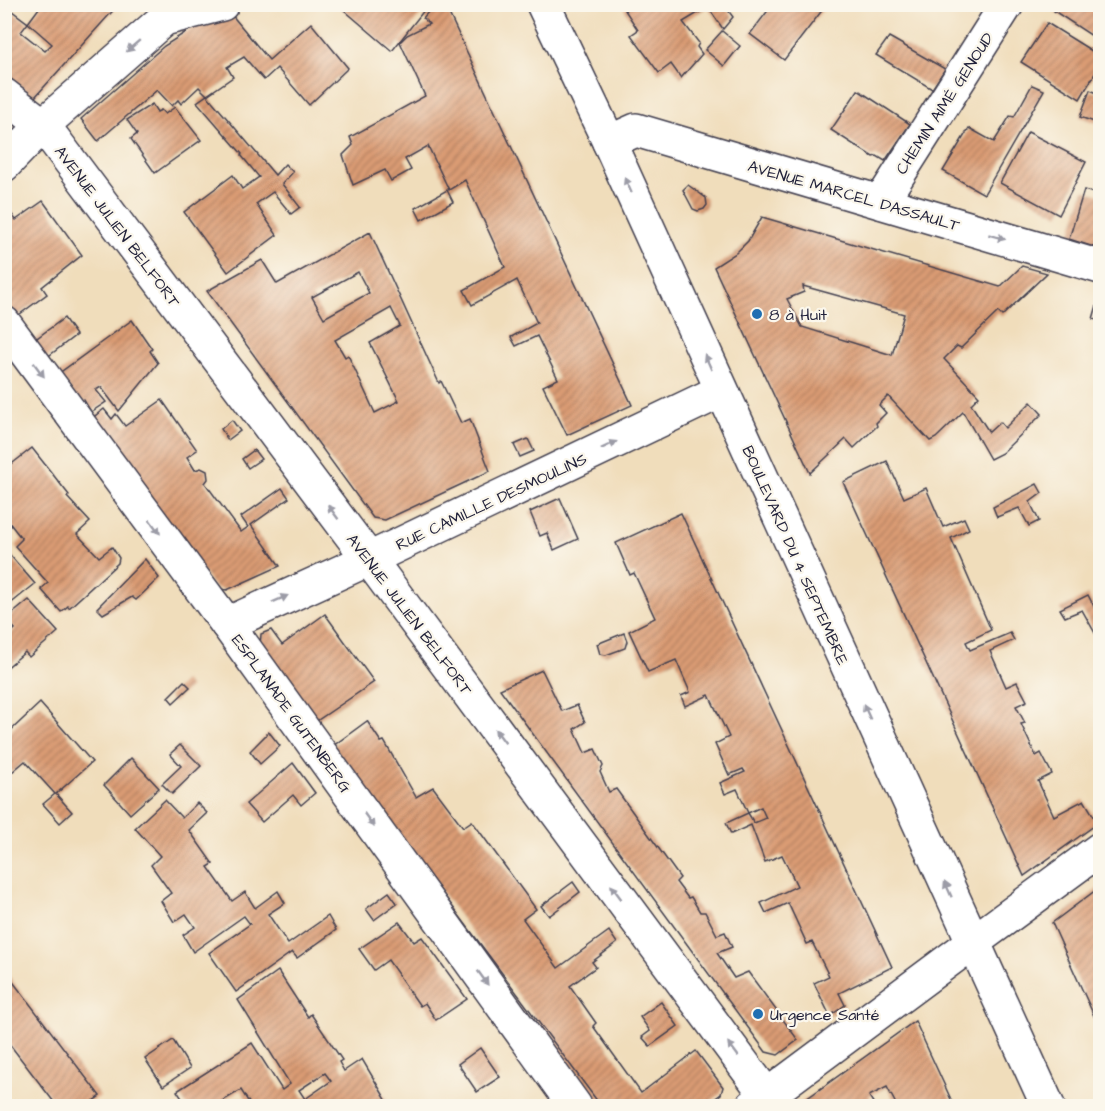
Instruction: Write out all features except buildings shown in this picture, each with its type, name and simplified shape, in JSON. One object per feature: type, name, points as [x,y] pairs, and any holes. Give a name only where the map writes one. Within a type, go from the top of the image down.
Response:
[{"type":"street","points":[[4,165],[155,12],[222,4]]},
{"type":"street","name":"BOULEVARD DU 4 SEPTEMBRE","points":[[543,4],[609,142],[1048,1107]]},
{"type":"street","name":"CHEMIN AIMÉ GENOUD","points":[[880,202],[1007,4]]},
{"type":"street","name":"AVENUE JULIEN BELFORT","points":[[4,95],[43,125],[369,559],[764,1103]]},
{"type":"street","name":"AVENUE MARCEL DASSAULT","points":[[609,142],[636,130],[1101,267]]},
{"type":"street","name":"ESPLANADE GUTENBERG","points":[[4,323],[227,624],[575,1107]]},
{"type":"street","name":"RUE CAMILLE DESMOULINS","points":[[227,624],[721,391]]},
{"type":"street","points":[[764,1103],[972,943],[1101,849]]},
{"type":"place","name":"8 à Huit","points":[[757,314]]},
{"type":"place","name":"Urgence Santé","points":[[758,1014]]}]
